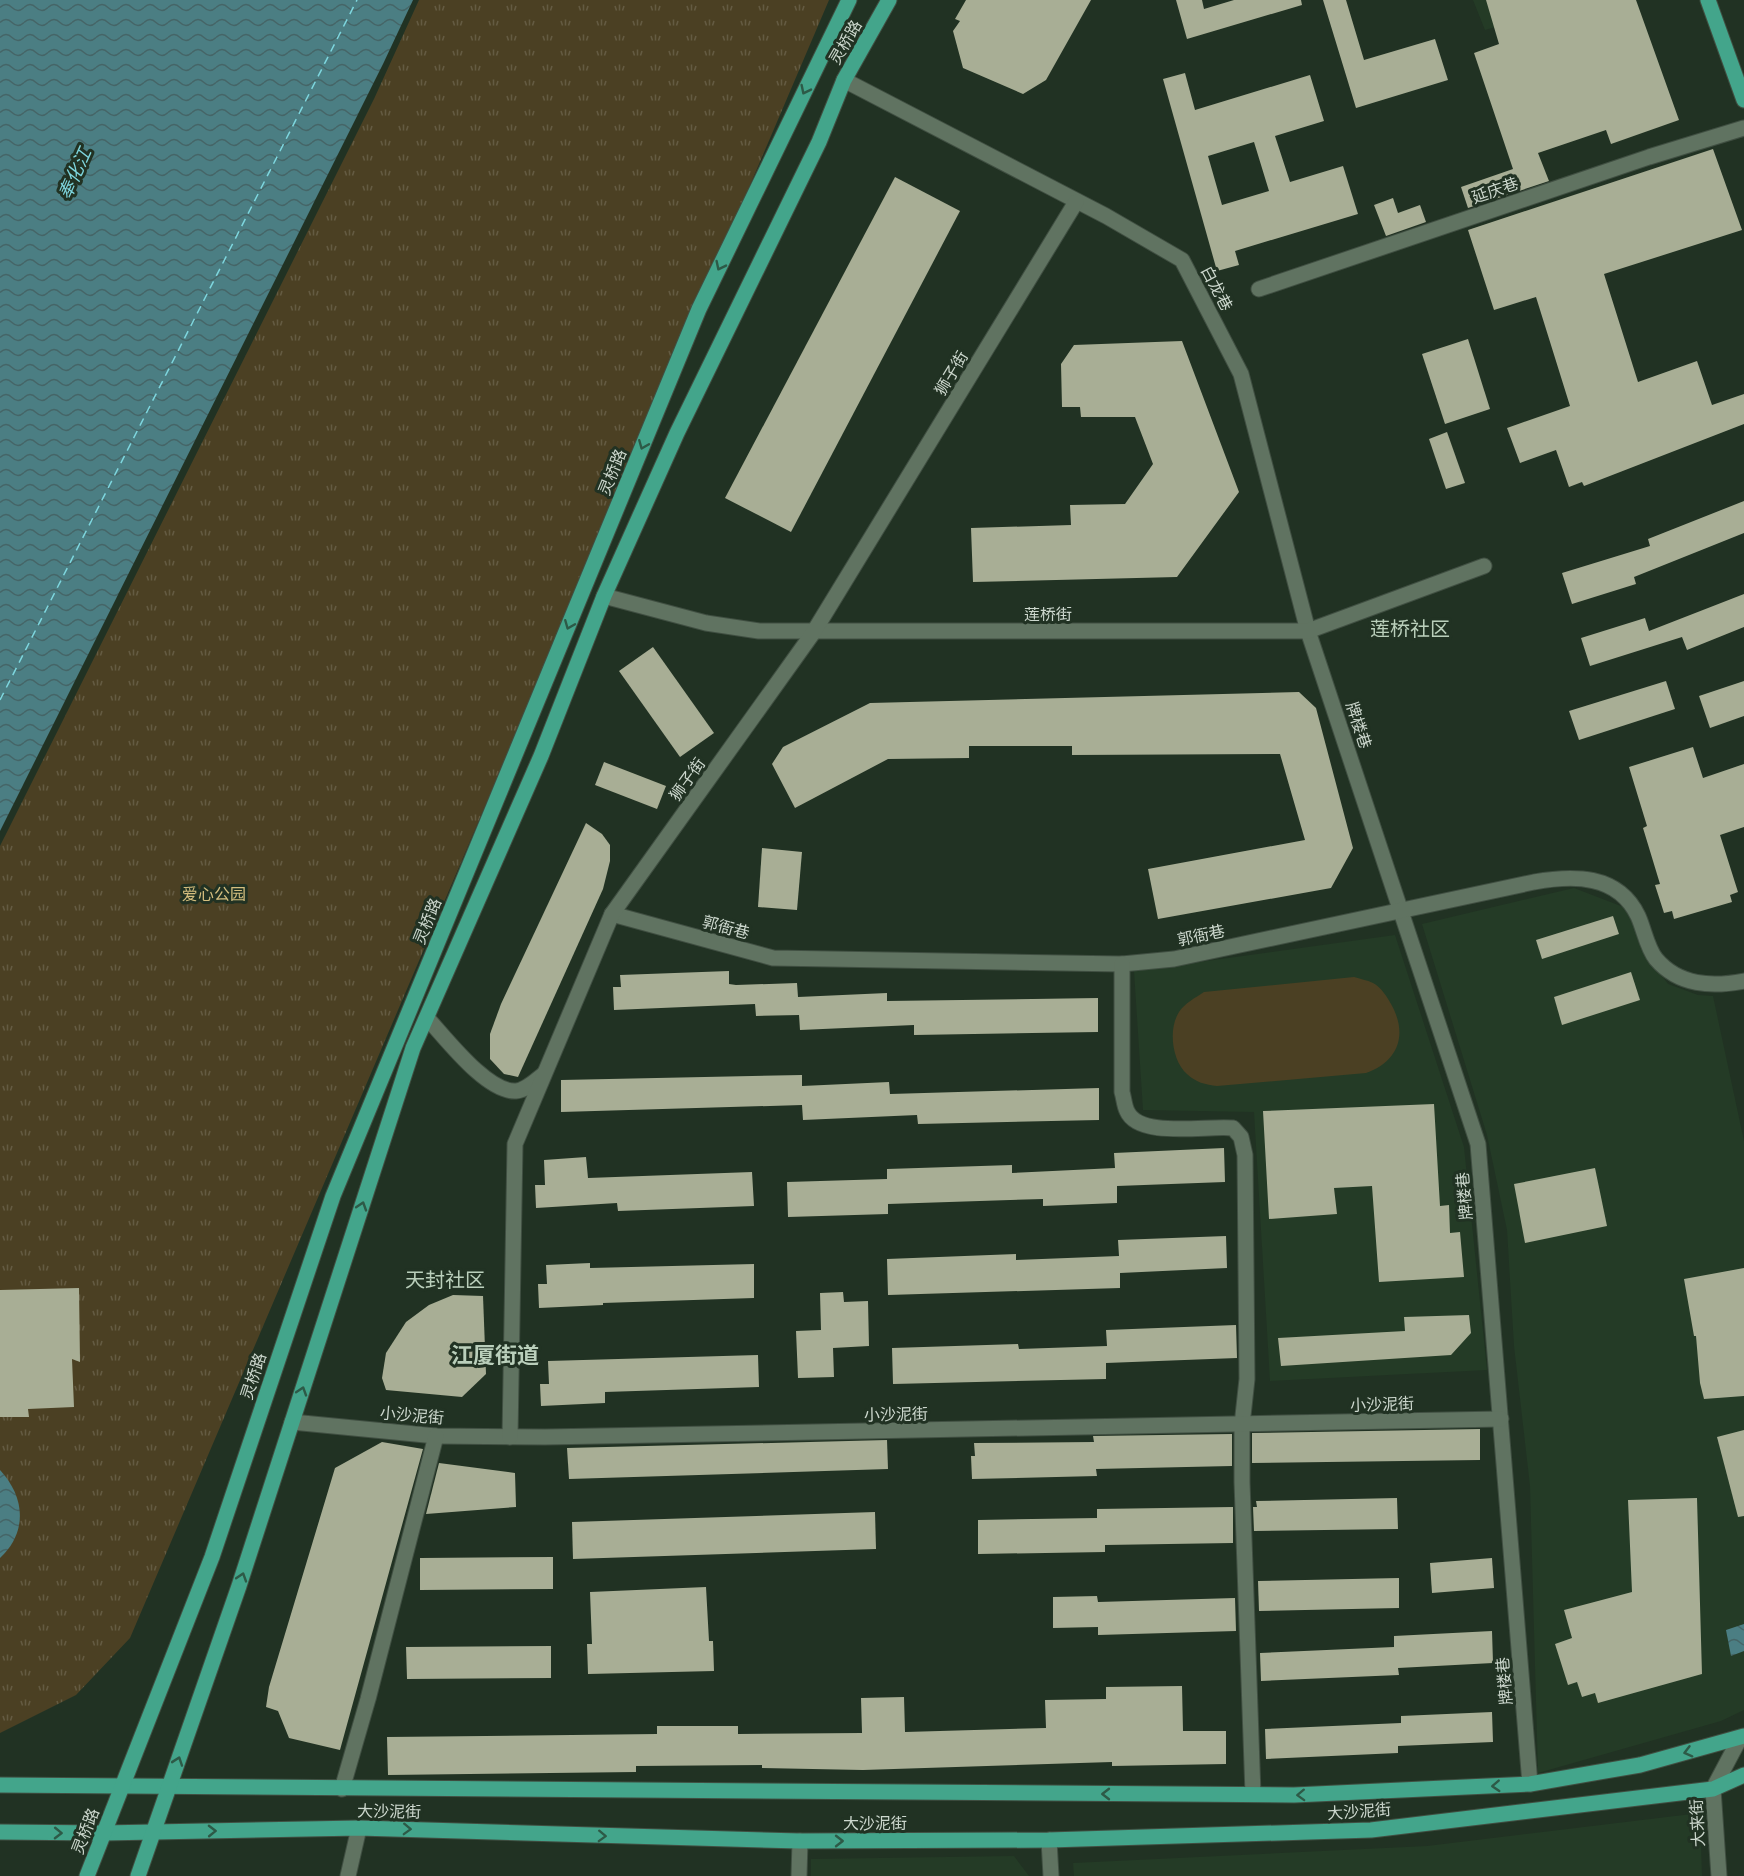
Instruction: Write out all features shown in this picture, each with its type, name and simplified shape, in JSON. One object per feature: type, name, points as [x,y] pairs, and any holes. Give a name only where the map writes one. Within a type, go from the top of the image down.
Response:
[{"type":"main road","name":"灵桥路","points":[[87,1876],[213,1557],[338,1185],[699,309],[849,0]]},
{"type":"main road","name":"灵桥路","points":[[138,1876],[239,1586],[413,1048],[541,756],[604,596],[677,433],[819,142],[844,80],[889,0]]},
{"type":"main road","points":[[1708,0],[1744,100]]},
{"type":"main road","name":"大沙泥街","points":[[0,1785],[1253,1794],[1530,1784],[1640,1765],[1742,1737]]},
{"type":"main road","name":"大沙泥街","points":[[0,1832],[103,1833],[359,1828],[800,1841],[1049,1840],[1371,1830],[1713,1789],[1744,1775]]},
{"type":"street","name":"白龙巷","points":[[844,80],[1106,216],[1182,260],[1241,374],[1308,631]]},
{"type":"street","name":"延庆巷","points":[[1259,289],[1649,157],[1744,128]]},
{"type":"street","name":"狮子街","points":[[510,1437],[515,1144],[612,914],[813,633],[1076,202]]},
{"type":"street","name":"莲桥街","points":[[604,596],[706,623],[759,631],[813,633],[1308,631],[1484,566]]},
{"type":"street","name":"牌楼巷","points":[[1308,631],[1478,1144],[1530,1784]]},
{"type":"street","name":"郭衙巷","points":[[612,914],[773,958],[1122,964],[1174,959],[1534,882],[1582,877],[1612,887],[1628,901],[1637,914],[1655,958],[1685,981],[1718,986],[1744,981]]},
{"type":"street","points":[[1122,964],[1122,1092],[1127,1113],[1140,1124],[1166,1129],[1233,1128],[1241,1137],[1245,1155],[1247,1367],[1242,1425],[1253,1794]]},
{"type":"street","points":[[426,1018],[485,1079],[502,1088],[516,1091],[529,1086],[546,1072]]},
{"type":"street","name":"小沙泥街","points":[[292,1422],[436,1436],[510,1437],[1501,1419]]},
{"type":"street","points":[[342,1789],[368,1699],[436,1436]]},
{"type":"street","name":"大来街","points":[[1719,1876],[1713,1789],[1742,1737]]},
{"type":"street","points":[[348,1876],[359,1828]]},
{"type":"street","points":[[1049,1840],[1051,1876]]},
{"type":"street","points":[[799,1876],[800,1841]]},
{"type":"shaded area","points":[[1473,0],[1589,0],[1485,30]]},
{"type":"shaded area","points":[[1574,888],[1626,908],[1654,965],[1668,984],[1698,995],[1713,996],[1744,1141],[1744,1710],[1721,1721],[1538,1773],[1530,1486],[1514,1346],[1507,1230],[1487,1135],[1422,924]]},
{"type":"shaded area","points":[[1395,935],[1464,1147],[1487,1370],[1270,1381],[1254,1112],[1143,1110],[1134,971]]},
{"type":"shaded area","points":[[1700,1813],[1702,1876],[1074,1876],[1073,1863],[1427,1846]]},
{"type":"shaded area","points":[[1014,1856],[1029,1876],[811,1876],[811,1859]]},
{"type":"green space","name":"爱心公园","points":[[419,0],[829,0],[130,1638],[76,1695],[0,1733],[0,846],[374,99]]},
{"type":"green space","points":[[1354,977],[1373,983],[1386,995],[1399,1026],[1399,1036],[1393,1054],[1377,1068],[1366,1073],[1217,1086],[1194,1079],[1187,1074],[1178,1061],[1173,1044],[1176,1019],[1184,1006],[1204,992]]},
{"type":"water","name":"奉化江","points":[[0,0],[413,0],[0,831]]},
{"type":"water","points":[[0,1470],[14,1491],[20,1514],[15,1537],[0,1558]]},
{"type":"water","points":[[1744,1624],[1744,1651],[1731,1656],[1726,1630]]},
{"type":"building","points":[[966,0],[1091,0],[1046,80],[1023,94],[963,68],[953,31],[960,21],[955,19]]},
{"type":"building","points":[[1176,0],[1202,0],[1204,9],[1234,0],[1301,0],[1302,5],[1187,39]]},
{"type":"building","points":[[1323,0],[1346,0],[1364,60],[1435,39],[1448,80],[1356,108]]},
{"type":"building","points":[[1486,0],[1636,0],[1679,120],[1611,144],[1606,130],[1538,153],[1549,181],[1468,208],[1461,187],[1513,169],[1474,53],[1499,44]]},
{"type":"building","points":[[1185,73],[1195,110],[1310,75],[1324,121],[1275,136],[1290,182],[1343,166],[1358,214],[1235,251],[1239,265],[1217,271],[1163,79]],"holes":[[[1254,142],[1269,191],[1222,205],[1208,156]]]},
{"type":"building","points":[[1713,149],[1742,230],[1604,274],[1638,382],[1697,361],[1712,405],[1744,394],[1744,424],[1584,486],[1582,482],[1569,487],[1556,450],[1520,463],[1507,428],[1570,406],[1536,297],[1494,310],[1468,230]]},
{"type":"building","points":[[895,177],[960,211],[791,532],[725,498]]},
{"type":"building","points":[[1393,198],[1398,213],[1420,205],[1426,222],[1386,236],[1374,205]]},
{"type":"building","points":[[1468,339],[1490,409],[1445,424],[1422,354]]},
{"type":"building","points":[[1182,341],[1239,492],[1177,577],[973,582],[971,528],[1071,525],[1070,505],[1125,504],[1153,464],[1135,417],[1081,417],[1080,407],[1062,407],[1061,364],[1074,345]]},
{"type":"building","points":[[1447,432],[1465,483],[1446,489],[1429,439]]},
{"type":"building","points":[[1744,501],[1744,533],[1634,577],[1636,584],[1572,604],[1562,573],[1650,546],[1648,539]]},
{"type":"building","points":[[1744,594],[1744,627],[1687,650],[1682,637],[1590,666],[1581,638],[1645,618],[1649,631]]},
{"type":"building","points":[[653,647],[714,733],[680,757],[619,671]]},
{"type":"building","points":[[1666,681],[1675,709],[1579,740],[1569,711]]},
{"type":"building","points":[[1744,681],[1744,716],[1710,728],[1699,696]]},
{"type":"building","points":[[1299,692],[1316,708],[1353,848],[1331,888],[1158,919],[1148,869],[1305,840],[1280,754],[1072,755],[1072,746],[969,746],[969,758],[888,759],[795,808],[772,764],[783,747],[870,703]]},
{"type":"building","points":[[1693,747],[1703,778],[1744,764],[1744,827],[1720,835],[1738,892],[1730,895],[1732,902],[1674,919],[1672,911],[1664,913],[1655,885],[1660,884],[1643,828],[1647,826],[1629,767]]},
{"type":"building","points":[[604,762],[666,786],[657,809],[595,785]]},
{"type":"building","points":[[586,823],[602,834],[610,845],[610,861],[603,889],[518,1077],[504,1074],[490,1059],[490,1034],[501,1004]]},
{"type":"building","points":[[762,848],[802,852],[797,910],[758,907]]},
{"type":"building","points":[[1613,916],[1619,934],[1542,959],[1536,940]]},
{"type":"building","points":[[729,971],[729,984],[797,983],[798,997],[887,993],[887,1001],[1098,998],[1098,1032],[914,1035],[914,1025],[800,1030],[799,1015],[756,1016],[755,1004],[614,1010],[613,987],[621,987],[620,975]]},
{"type":"building","points":[[1631,972],[1640,1000],[1562,1025],[1554,997]]},
{"type":"building","points":[[802,1075],[802,1086],[889,1082],[890,1094],[1099,1088],[1099,1120],[918,1124],[917,1115],[803,1120],[802,1105],[561,1112],[561,1080]]},
{"type":"building","points":[[1434,1104],[1440,1206],[1449,1205],[1450,1233],[1460,1232],[1464,1277],[1379,1282],[1372,1186],[1334,1188],[1337,1214],[1269,1219],[1263,1111]]},
{"type":"building","points":[[1224,1148],[1225,1182],[1117,1186],[1117,1203],[1043,1206],[1043,1199],[888,1204],[888,1214],[788,1217],[787,1182],[887,1179],[887,1169],[1012,1165],[1012,1173],[1115,1168],[1114,1153]]},
{"type":"building","points":[[586,1157],[588,1178],[752,1172],[754,1206],[618,1211],[617,1203],[536,1208],[535,1185],[545,1185],[544,1160]]},
{"type":"building","points":[[1595,1168],[1607,1226],[1525,1243],[1514,1184]]},
{"type":"building","points":[[1226,1236],[1227,1268],[1120,1273],[1120,1288],[888,1295],[887,1259],[1016,1254],[1016,1260],[1119,1256],[1118,1240]]},
{"type":"building","points":[[590,1263],[590,1268],[754,1264],[754,1298],[603,1303],[603,1305],[539,1308],[538,1284],[547,1284],[546,1265]]},
{"type":"building","points":[[1744,1268],[1744,1396],[1704,1399],[1700,1383],[1696,1336],[1694,1336],[1684,1279]]},
{"type":"building","points":[[79,1288],[80,1362],[72,1359],[74,1407],[28,1409],[29,1417],[0,1417],[0,1290]]},
{"type":"building","points":[[843,1292],[844,1302],[868,1301],[869,1346],[833,1348],[834,1377],[798,1378],[796,1331],[821,1330],[820,1293]]},
{"type":"building","points":[[453,1295],[483,1296],[486,1374],[462,1397],[386,1390],[382,1378],[386,1353],[406,1322],[429,1305]]},
{"type":"building","points":[[1469,1315],[1471,1333],[1451,1355],[1281,1366],[1278,1338],[1405,1331],[1404,1317]]},
{"type":"building","points":[[1236,1325],[1237,1358],[1106,1363],[1106,1379],[893,1384],[892,1348],[1018,1344],[1019,1349],[1107,1346],[1106,1330]]},
{"type":"building","points":[[758,1355],[759,1387],[605,1392],[605,1403],[541,1406],[540,1384],[549,1384],[548,1361]]},
{"type":"building","points":[[1480,1429],[1480,1460],[1252,1463],[1252,1433]]},
{"type":"building","points":[[1744,1430],[1744,1516],[1738,1517],[1717,1437]]},
{"type":"building","points":[[1232,1434],[1232,1466],[1096,1469],[1097,1476],[972,1479],[971,1456],[975,1456],[974,1443],[1094,1442],[1093,1436]]},
{"type":"building","points":[[887,1440],[888,1469],[569,1479],[567,1448]]},
{"type":"building","points":[[382,1442],[423,1449],[340,1750],[289,1738],[278,1711],[266,1707],[269,1687],[335,1468]]},
{"type":"building","points":[[439,1463],[515,1473],[516,1507],[426,1514]]},
{"type":"building","points":[[1397,1498],[1398,1529],[1254,1531],[1253,1507],[1257,1507],[1256,1501]]},
{"type":"building","points":[[1697,1498],[1702,1674],[1598,1703],[1595,1693],[1582,1697],[1577,1682],[1568,1685],[1555,1644],[1572,1638],[1564,1610],[1632,1592],[1628,1500]]},
{"type":"building","points":[[1233,1507],[1233,1543],[1105,1545],[1105,1552],[978,1554],[978,1520],[1097,1518],[1097,1509]]},
{"type":"building","points":[[875,1512],[876,1549],[573,1559],[572,1522]]},
{"type":"building","points":[[553,1557],[553,1589],[420,1590],[420,1558]]},
{"type":"building","points":[[1492,1558],[1494,1588],[1432,1593],[1430,1563]]},
{"type":"building","points":[[1399,1578],[1399,1608],[1259,1611],[1258,1581]]},
{"type":"building","points":[[706,1587],[709,1641],[713,1641],[714,1671],[588,1674],[587,1644],[592,1644],[590,1592]]},
{"type":"building","points":[[1097,1596],[1098,1602],[1235,1598],[1236,1631],[1098,1635],[1098,1627],[1053,1628],[1053,1597]]},
{"type":"building","points":[[1492,1631],[1493,1663],[1398,1668],[1399,1675],[1261,1681],[1260,1653],[1394,1647],[1394,1636]]},
{"type":"building","points":[[551,1646],[551,1678],[407,1679],[406,1647]]},
{"type":"building","points":[[1182,1686],[1183,1731],[1226,1731],[1226,1764],[1112,1766],[1112,1762],[863,1770],[762,1768],[762,1765],[636,1766],[636,1772],[388,1775],[387,1737],[657,1734],[657,1726],[738,1726],[738,1734],[862,1733],[861,1698],[904,1697],[905,1732],[1046,1728],[1045,1700],[1106,1699],[1106,1687]]},
{"type":"building","points":[[1492,1712],[1493,1742],[1398,1746],[1398,1753],[1266,1759],[1265,1729],[1401,1723],[1401,1716]]},
{"type":"ferry route","points":[[0,700],[357,0]]},
{"type":"district","name":"莲桥社区","points":[[1410,629]]},
{"type":"district","name":"天封社区","points":[[445,1280]]},
{"type":"district","name":"江厦街道","points":[[495,1355]]}]
